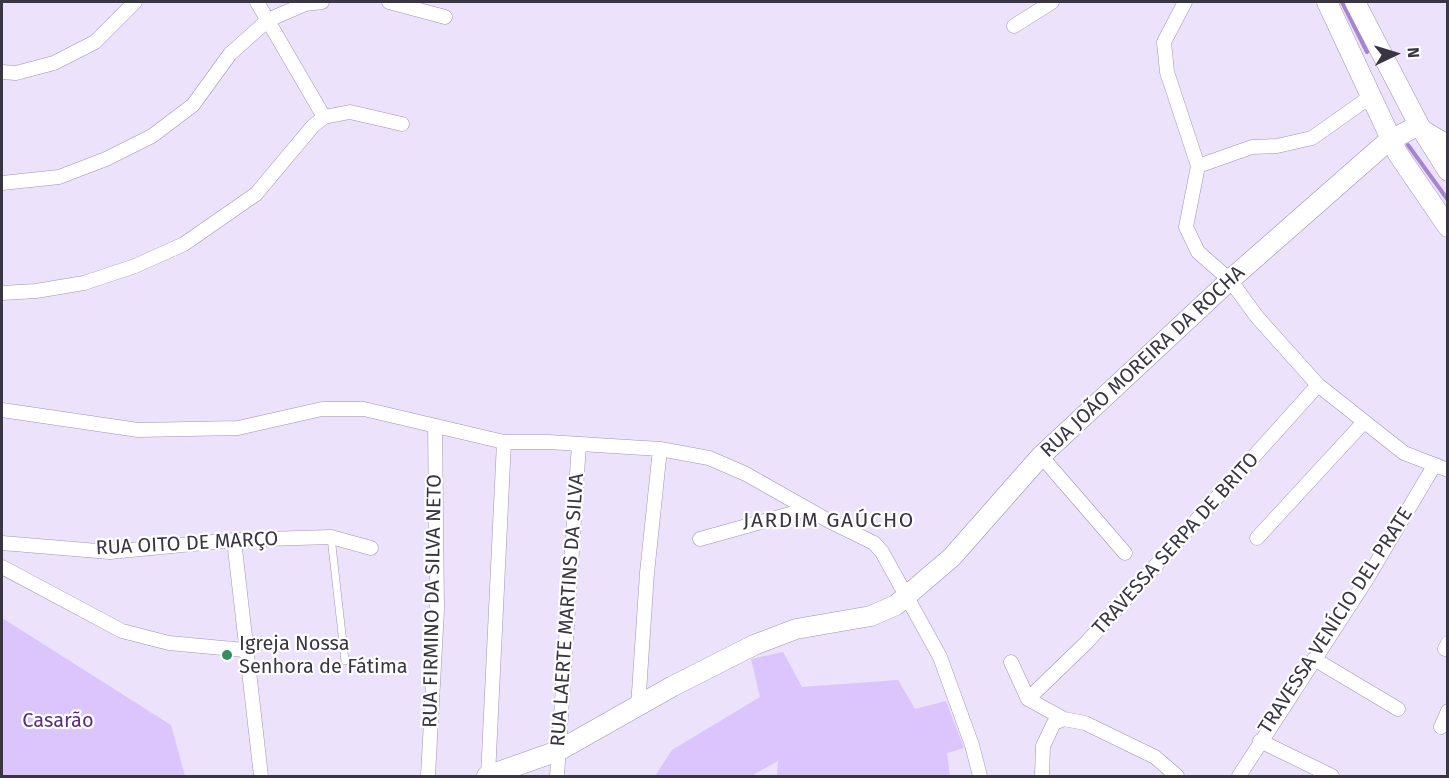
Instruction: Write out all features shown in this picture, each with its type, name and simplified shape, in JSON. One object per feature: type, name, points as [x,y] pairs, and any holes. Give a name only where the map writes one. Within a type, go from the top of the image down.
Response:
[{"type":"street","points":[[2,72],[16,73],[54,63],[96,42],[135,2]]},
{"type":"street","points":[[257,2],[324,117]]},
{"type":"street","points":[[2,183],[59,177],[106,159],[152,136],[193,105],[230,54],[268,20],[305,4],[322,2]]},
{"type":"street","points":[[389,2],[445,17]]},
{"type":"street","points":[[1014,26],[1052,2]]},
{"type":"street","points":[[1185,2],[1164,42],[1167,72],[1197,166],[1186,227],[1198,252],[1230,280],[1257,317],[1318,385],[1404,453],[1441,468]]},
{"type":"street","points":[[1327,2],[1391,140],[1448,227]]},
{"type":"street","points":[[1355,2],[1394,80],[1448,171]]},
{"type":"street","points":[[1197,166],[1252,147],[1277,146],[1312,138],[1394,80]]},
{"type":"street","points":[[2,292],[36,291],[84,283],[135,267],[184,244],[256,194],[313,126],[324,117],[350,112],[402,124]]},
{"type":"street","points":[[1419,124],[1448,142]]},
{"type":"street","name":"RUA JOÃO MOREIRA DA ROCHA","points":[[488,776],[558,751],[673,686],[754,645],[796,629],[878,613],[908,597],[978,529],[1041,456],[1230,280],[1391,140],[1419,124]]},
{"type":"street","name":"TRAVESSA SERPA DE BRITO","points":[[1028,699],[1087,642],[1318,385]]},
{"type":"street","points":[[2,410],[43,418],[138,430],[238,428],[322,409],[364,409],[504,442],[660,449],[709,458],[746,474],[874,543],[882,552],[940,657],[972,745],[980,777]]},
{"type":"street","points":[[1257,538],[1364,422]]},
{"type":"street","name":"RUA FIRMINO DA SILVA NETO","points":[[428,777],[437,609],[435,426]]},
{"type":"street","points":[[488,776],[504,442]]},
{"type":"street","name":"RUA LAERTE MARTINS DA SILVA","points":[[557,777],[579,444]]},
{"type":"street","points":[[638,707],[647,573],[660,449]]},
{"type":"street","points":[[1041,456],[1125,553]]},
{"type":"street","name":"TRAVESSA VENÍCIO DEL PRATE","points":[[1239,777],[1260,741],[1441,468]]},
{"type":"street","points":[[700,539],[808,509]]},
{"type":"street","name":"RUA OITO DE MARÇO","points":[[2,543],[111,552],[234,540],[332,537],[370,548]]},
{"type":"street","points":[[234,540],[244,650],[261,777]]},
{"type":"street","points":[[2,567],[122,631],[169,642],[244,650]]},
{"type":"street","points":[[1314,659],[1398,709]]},
{"type":"street","points":[[1011,662],[1028,699],[1059,721],[1085,723],[1155,758],[1177,777]]},
{"type":"street","points":[[1441,727],[1448,711]]},
{"type":"street","points":[[1042,777],[1043,746],[1059,721]]},
{"type":"street","points":[[1260,741],[1332,777]]},
{"type":"lane","points":[[332,537],[345,662]]},
{"type":"green space","name":"Casarão","points":[[2,618],[171,725],[185,776],[2,776]]},
{"type":"green space","points":[[783,652],[802,687],[898,680],[915,709],[946,701],[964,748],[947,753],[950,776],[777,776],[778,761],[751,776],[655,776],[672,750],[760,697],[751,659]]},
{"type":"waterway","points":[[1342,2],[1367,52]]},
{"type":"waterway","points":[[1408,145],[1448,200]]},
{"type":"place","name":"Igreja Nossa Senhora de Fátima","points":[[227,655]]},
{"type":"district","name":"JARDIM GAÚCHO","points":[[829,521]]}]
